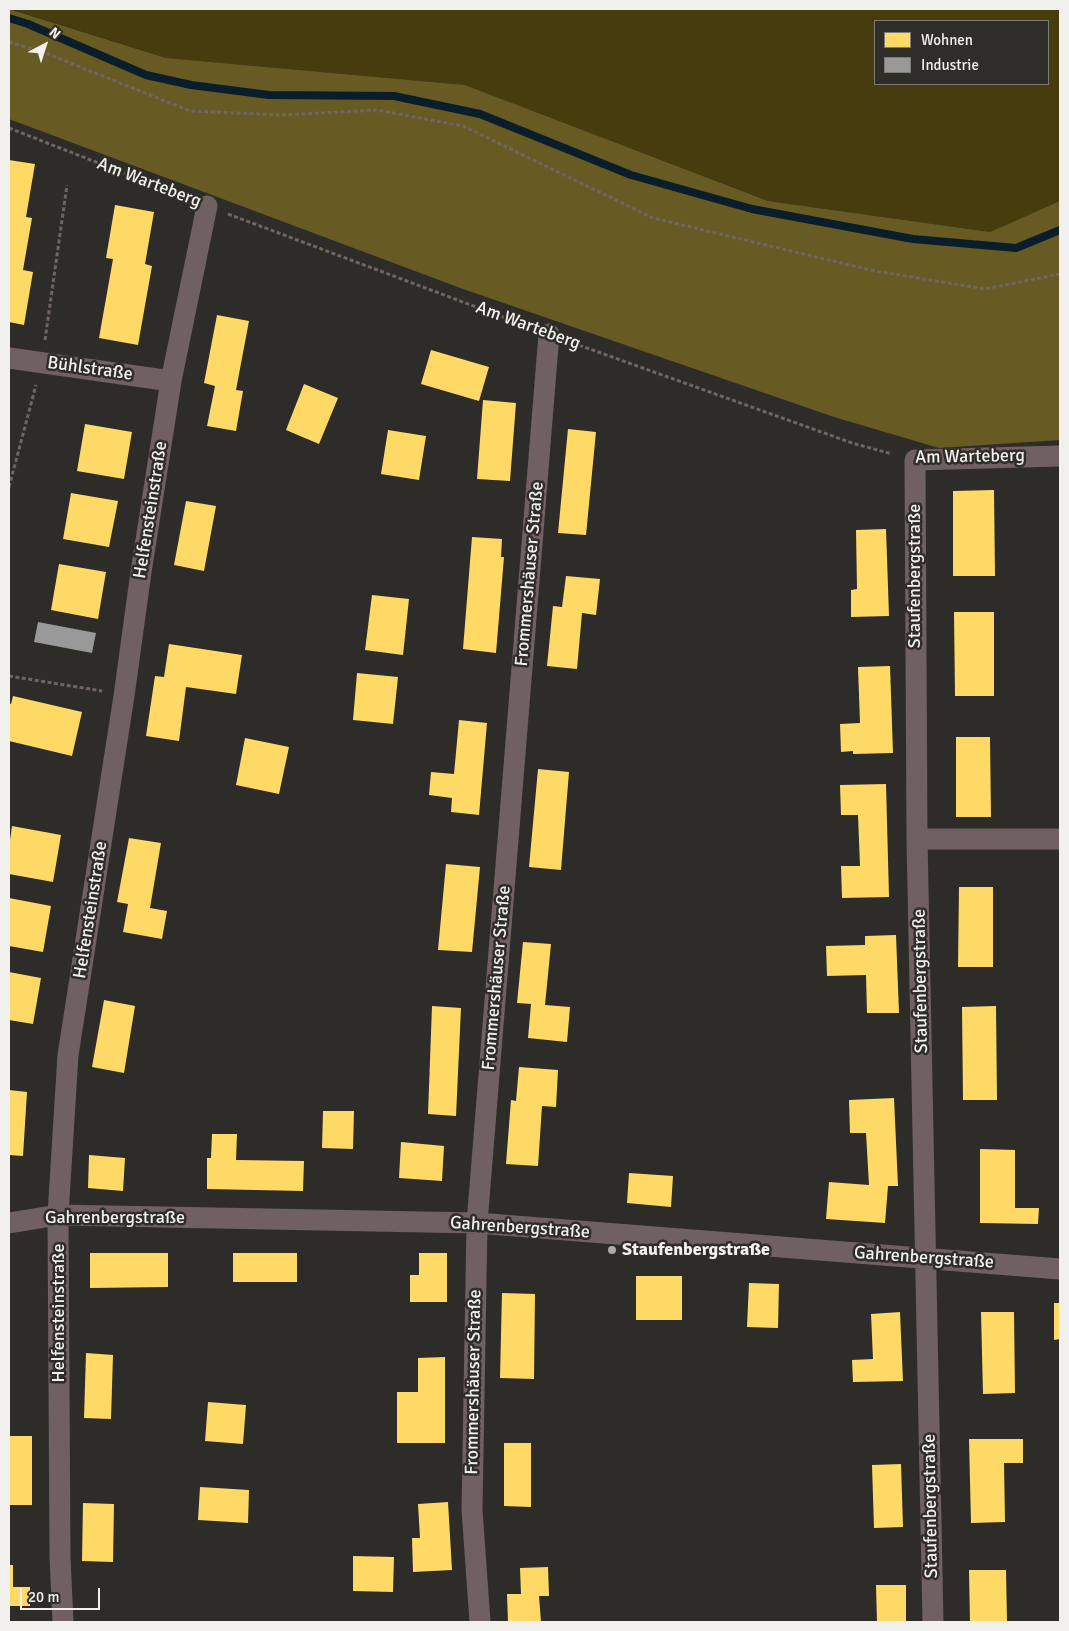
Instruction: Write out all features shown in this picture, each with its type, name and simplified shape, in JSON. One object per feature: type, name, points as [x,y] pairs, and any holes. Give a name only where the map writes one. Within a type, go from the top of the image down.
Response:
[{"type":"street","name":"Helfensteinstraße","points":[[63,1622],[60,1547],[58,1215],[68,1055],[171,381],[207,206]]},
{"type":"street","name":"Frommershäuser Straße","points":[[480,1622],[472,1510],[477,1223],[549,334]]},
{"type":"street","name":"Bühlstraße","points":[[9,358],[171,381]]},
{"type":"street","name":"Am Warteberg","points":[[915,460],[1060,456]]},
{"type":"street","name":"Staufenbergstraße","points":[[915,460],[917,838],[933,1622]]},
{"type":"street","points":[[917,838],[1060,839]]},
{"type":"street","name":"Gahrenbergstraße","points":[[9,1223],[58,1215],[477,1223],[1060,1269]]},
{"type":"path","points":[[9,42],[48,54],[190,111],[282,115],[377,110],[463,126],[653,218],[875,271],[985,289],[1060,274]]},
{"type":"path","name":"Am Warteberg","points":[[9,128],[207,206],[549,334],[852,443],[915,460]]},
{"type":"path","points":[[9,676],[124,696]]},
{"type":"shaded area","points":[[9,9],[166,58],[465,85],[768,201],[990,232],[1060,201],[1060,440],[939,448],[834,417],[463,289],[9,119]]},
{"type":"shaded area","points":[[11,9],[1060,9],[1060,201],[990,232],[768,201],[465,85],[166,58]]},
{"type":"building: Wohnen","points":[[9,160],[35,164],[26,217],[32,218],[23,270],[33,272],[24,325],[9,322]]},
{"type":"building: Wohnen","points":[[115,205],[154,212],[145,264],[152,266],[138,345],[99,338],[113,259],[106,258]]},
{"type":"building: Wohnen","points":[[217,315],[249,321],[236,390],[243,391],[236,431],[207,426],[215,386],[204,383]]},
{"type":"building: Wohnen","points":[[431,350],[489,367],[479,401],[421,384]]},
{"type":"building: Wohnen","points":[[304,384],[338,398],[319,444],[286,430]]},
{"type":"building: Wohnen","points":[[483,400],[516,403],[510,481],[477,479]]},
{"type":"building: Wohnen","points":[[85,424],[132,432],[124,479],[77,471]]},
{"type":"building: Wohnen","points":[[568,429],[596,432],[586,535],[558,533]]},
{"type":"building: Wohnen","points":[[388,430],[426,436],[419,480],[381,474]]},
{"type":"building: Wohnen","points":[[994,490],[995,576],[953,576],[953,491]]},
{"type":"building: Wohnen","points":[[71,493],[118,501],[109,547],[63,539]]},
{"type":"building: Wohnen","points":[[186,501],[216,506],[204,571],[174,565]]},
{"type":"building: Wohnen","points":[[886,529],[889,616],[851,617],[851,590],[857,589],[856,530]]},
{"type":"building: Wohnen","points":[[472,537],[502,539],[501,557],[504,557],[496,653],[463,649]]},
{"type":"building: Wohnen","points":[[59,564],[106,572],[98,619],[51,610]]},
{"type":"building: Wohnen","points":[[566,576],[600,579],[596,615],[582,613],[577,669],[547,666],[553,606],[562,607]]},
{"type":"building: Wohnen","points":[[372,595],[409,599],[403,655],[365,650]]},
{"type":"building: Wohnen","points":[[954,612],[994,612],[994,696],[955,696]]},
{"type":"building: Wohnen","points":[[169,644],[242,655],[236,694],[186,687],[179,741],[146,736],[155,676],[164,677]]},
{"type":"building: Wohnen","points":[[890,666],[893,753],[853,754],[853,751],[841,752],[840,724],[860,723],[858,667]]},
{"type":"building: Wohnen","points":[[357,673],[398,677],[393,724],[353,720]]},
{"type":"building: Wohnen","points":[[13,696],[82,712],[72,756],[9,741],[9,703],[11,704]]},
{"type":"building: Wohnen","points":[[459,720],[487,723],[479,815],[451,812],[452,798],[429,795],[431,772],[454,774]]},
{"type":"building: Wohnen","points":[[956,737],[990,737],[991,817],[956,817]]},
{"type":"building: Wohnen","points":[[245,738],[289,747],[279,794],[236,785]]},
{"type":"building: Wohnen","points":[[538,769],[569,772],[561,870],[529,867]]},
{"type":"building: Wohnen","points":[[886,784],[889,897],[842,898],[841,866],[860,866],[858,815],[841,815],[840,785]]},
{"type":"building: Wohnen","points":[[12,826],[61,835],[53,882],[9,874],[9,847]]},
{"type":"building: Wohnen","points":[[129,838],[161,843],[150,908],[167,911],[162,939],[123,932],[128,904],[117,902]]},
{"type":"building: Wohnen","points":[[446,864],[480,867],[472,952],[438,950]]},
{"type":"building: Wohnen","points":[[959,887],[993,887],[993,967],[958,967]]},
{"type":"building: Wohnen","points":[[9,898],[51,906],[43,952],[9,946]]},
{"type":"building: Wohnen","points":[[896,935],[899,1013],[867,1013],[866,975],[827,976],[826,946],[865,945],[865,936]]},
{"type":"building: Wohnen","points":[[523,942],[551,944],[545,1005],[570,1007],[567,1042],[528,1038],[531,1004],[517,1003]]},
{"type":"building: Wohnen","points":[[9,972],[41,978],[33,1024],[9,1020]]},
{"type":"building: Wohnen","points":[[104,1000],[135,1006],[124,1073],[92,1067]]},
{"type":"building: Wohnen","points":[[432,1006],[461,1008],[456,1116],[428,1114]]},
{"type":"building: Wohnen","points":[[996,1006],[997,1100],[963,1100],[962,1007]]},
{"type":"building: Wohnen","points":[[519,1067],[558,1070],[556,1107],[542,1106],[538,1166],[506,1164],[511,1100],[516,1101]]},
{"type":"building: Wohnen","points":[[9,1090],[27,1092],[23,1156],[9,1155]]},
{"type":"building: Wohnen","points":[[894,1098],[898,1186],[888,1186],[885,1223],[826,1219],[829,1182],[869,1185],[866,1133],[850,1133],[849,1100]]},
{"type":"building: Wohnen","points":[[323,1111],[354,1111],[353,1149],[322,1148]]},
{"type":"building: Wohnen","points":[[212,1134],[237,1134],[236,1160],[304,1161],[303,1191],[207,1189],[207,1158],[211,1158]]},
{"type":"building: Wohnen","points":[[401,1142],[444,1146],[442,1181],[399,1178]]},
{"type":"building: Wohnen","points":[[980,1149],[1015,1150],[1015,1208],[1039,1208],[1038,1224],[980,1223]]},
{"type":"building: Wohnen","points":[[89,1155],[125,1158],[123,1191],[88,1188]]},
{"type":"building: Wohnen","points":[[629,1173],[673,1176],[671,1207],[627,1203]]},
{"type":"building: Wohnen","points":[[90,1253],[168,1253],[168,1287],[90,1288]]},
{"type":"building: Wohnen","points":[[233,1253],[297,1253],[297,1282],[233,1282]]},
{"type":"building: Wohnen","points":[[419,1253],[447,1253],[447,1302],[410,1302],[410,1275],[419,1275]]},
{"type":"building: Wohnen","points":[[636,1276],[682,1276],[682,1320],[636,1320]]},
{"type":"building: Wohnen","points":[[749,1283],[779,1284],[778,1328],[747,1327]]},
{"type":"building: Wohnen","points":[[502,1293],[535,1294],[534,1379],[500,1378]]},
{"type":"building: Wohnen","points":[[1054,1303],[1060,1303],[1060,1339],[1054,1340]]},
{"type":"building: Wohnen","points":[[900,1312],[903,1381],[853,1382],[852,1360],[873,1359],[871,1314]]},
{"type":"building: Wohnen","points":[[981,1312],[1014,1312],[1015,1393],[983,1394]]},
{"type":"building: Wohnen","points":[[86,1353],[113,1355],[111,1419],[84,1418]]},
{"type":"building: Wohnen","points":[[445,1357],[445,1443],[397,1443],[397,1392],[418,1392],[418,1358]]},
{"type":"building: Wohnen","points":[[208,1402],[246,1405],[243,1444],[205,1441]]},
{"type":"building: Wohnen","points":[[9,1436],[32,1436],[32,1505],[9,1505]]},
{"type":"building: Wohnen","points":[[969,1439],[1023,1439],[1023,1463],[1004,1463],[1005,1522],[971,1523]]},
{"type":"building: Wohnen","points":[[504,1443],[531,1443],[531,1507],[504,1506]]},
{"type":"building: Wohnen","points":[[901,1464],[903,1527],[874,1528],[872,1465]]},
{"type":"building: Wohnen","points":[[200,1487],[249,1490],[248,1523],[198,1520]]},
{"type":"building: Wohnen","points":[[448,1502],[452,1570],[413,1572],[412,1538],[420,1538],[418,1504]]},
{"type":"building: Wohnen","points":[[83,1503],[114,1504],[113,1562],[82,1561]]},
{"type":"building: Wohnen","points":[[353,1556],[394,1557],[393,1592],[353,1591]]},
{"type":"building: Wohnen","points":[[9,1565],[13,1565],[13,1587],[30,1587],[30,1606],[9,1606]]},
{"type":"building: Wohnen","points":[[548,1567],[549,1596],[539,1596],[541,1622],[508,1622],[507,1594],[521,1594],[520,1568]]},
{"type":"building: Wohnen","points":[[969,1570],[1006,1570],[1007,1622],[970,1622]]},
{"type":"building: Wohnen","points":[[876,1585],[906,1585],[906,1622],[877,1622]]},
{"type":"building: Industrie","points":[[38,622],[96,633],[92,653],[34,642]]},
{"type":"waterway","points":[[9,18],[28,24],[146,75],[191,85],[269,95],[394,96],[480,114],[631,175],[752,209],[913,239],[1016,248],[1060,230]]},
{"type":"place","name":"Staufenbergstraße","points":[[612,1250]]}]
